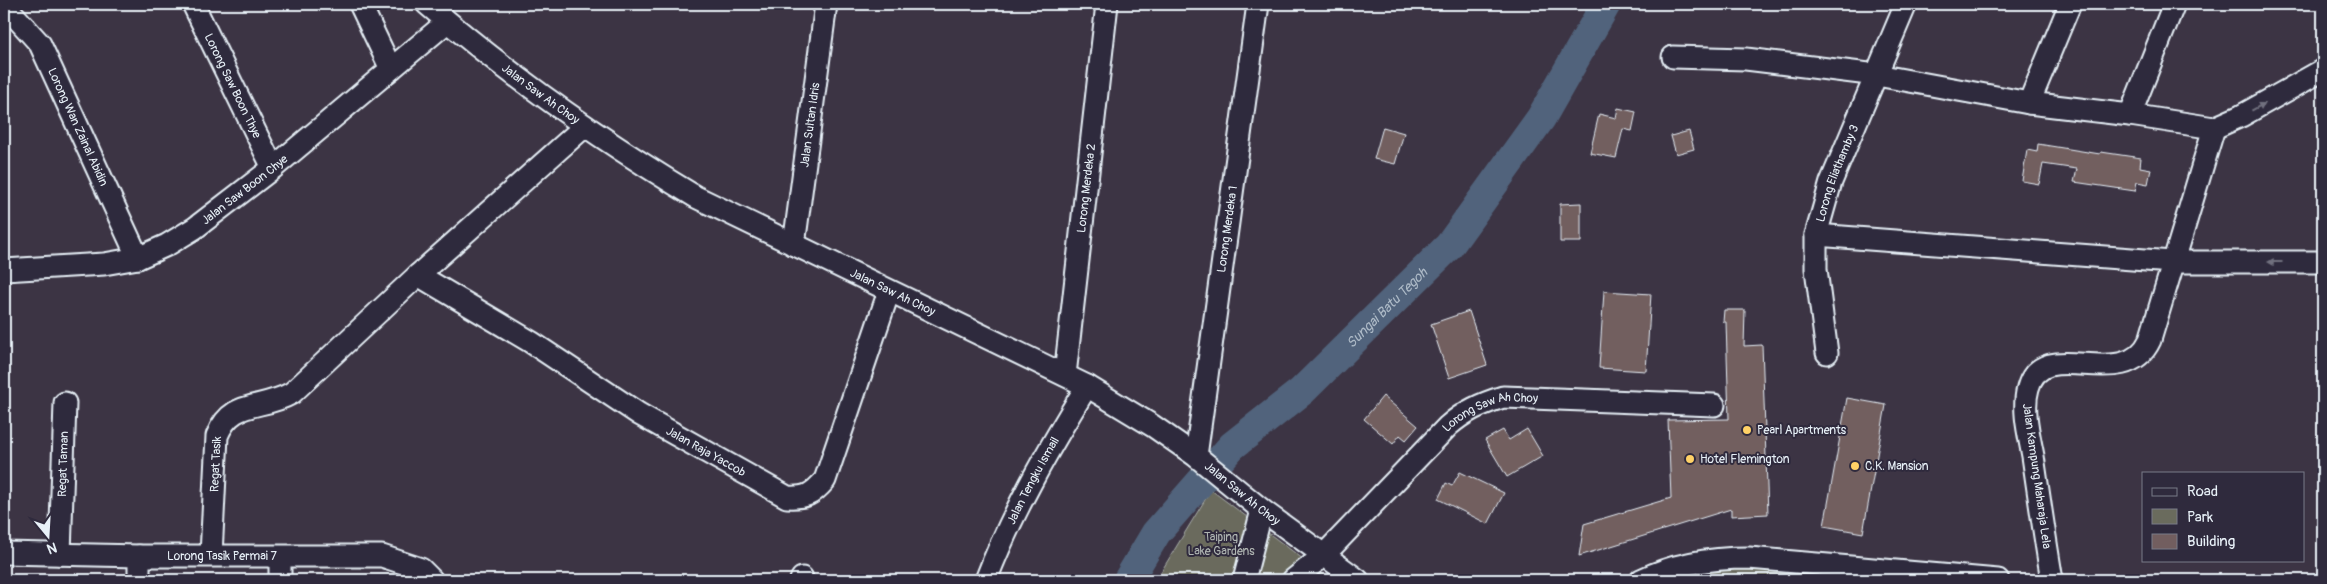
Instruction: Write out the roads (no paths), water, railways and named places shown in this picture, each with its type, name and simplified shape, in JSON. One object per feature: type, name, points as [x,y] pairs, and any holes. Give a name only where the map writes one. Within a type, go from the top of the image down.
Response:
[{"type":"street","name":"Lorong Wan Zainal Abidin","points":[[4,4],[40,44],[138,258]]},
{"type":"street","name":"Lorong Saw Boon Thye","points":[[193,4],[274,168]]},
{"type":"street","points":[[360,4],[391,68]]},
{"type":"street","name":"Jalan Saw Ah Choy","points":[[427,4],[447,22],[585,126],[641,164],[696,197],[1065,375],[1154,426],[1200,459],[1262,510],[1358,580]]},
{"type":"street","name":"Jalan Sultan Idris","points":[[794,245],[826,4]]},
{"type":"street","name":"Lorong Merdeka 2","points":[[1065,375],[1107,4]]},
{"type":"street","name":"Lorong Merdeka 1","points":[[1200,459],[1258,4]]},
{"type":"street","name":"Lorong Eliathamby 3","points":[[1827,353],[1816,269],[1816,235],[1831,182],[1906,4]]},
{"type":"street","points":[[2029,103],[2070,4]]},
{"type":"street","points":[[2130,114],[2174,4]]},
{"type":"street","name":"Jalan Saw Boon Chye","points":[[4,270],[104,264],[138,258],[196,228],[274,168],[447,22]]},
{"type":"street","points":[[1672,57],[1746,59],[1877,75],[2029,103],[2130,114],[2214,128],[2242,116],[2323,70]]},
{"type":"street","points":[[418,275],[585,126]]},
{"type":"street","points":[[2172,262],[2214,128]]},
{"type":"street","points":[[1816,235],[2172,262],[2323,262]]},
{"type":"street","name":"Jalan Kampung Maharaja Lela","points":[[2052,580],[2027,418],[2028,388],[2032,377],[2040,368],[2052,364],[2113,365],[2132,361],[2144,352],[2150,340],[2172,262]]},
{"type":"street","name":"Jalan Raja Yaccob","points":[[418,275],[530,342],[639,414],[787,497],[802,498],[816,490],[825,480],[889,291]]},
{"type":"street","name":"Regat Tasik","points":[[211,555],[217,436],[222,422],[231,413],[246,407],[279,400],[292,393],[418,275]]},
{"type":"street","name":"Jalan Tengku Ismail","points":[[986,580],[1009,526],[1050,447],[1087,386]]},
{"type":"street","name":"Lorong Saw Ah Choy","points":[[1293,580],[1323,556],[1448,426],[1462,414],[1480,404],[1503,397],[1714,405]]},
{"type":"street","name":"Regat Taman","points":[[60,554],[65,403]]},
{"type":"street","points":[[1244,580],[1262,510]]},
{"type":"street","name":"Lorong Tasik Permai 7","points":[[4,553],[139,556],[382,556],[421,569],[432,580]]},
{"type":"street","points":[[139,556],[139,580]]},
{"type":"street","points":[[280,557],[280,580]]},
{"type":"street","points":[[1641,580],[1657,572],[1689,563],[1718,558],[1748,558],[1998,580]]},
{"type":"waterway","name":"Sungai Batu Tegoh","points":[[1128,580],[1156,533],[1232,446],[1302,391],[1449,246],[1541,118],[1606,4]]},
{"type":"place","name":"Pearl Apartments","points":[[1747,430]]},
{"type":"place","name":"Hotel Flemington","points":[[1690,459]]},
{"type":"place","name":"C.K. Mansion","points":[[1855,466]]},
{"type":"park label","name":"Taiping Lake Gardens","points":[[1221,544]]}]
